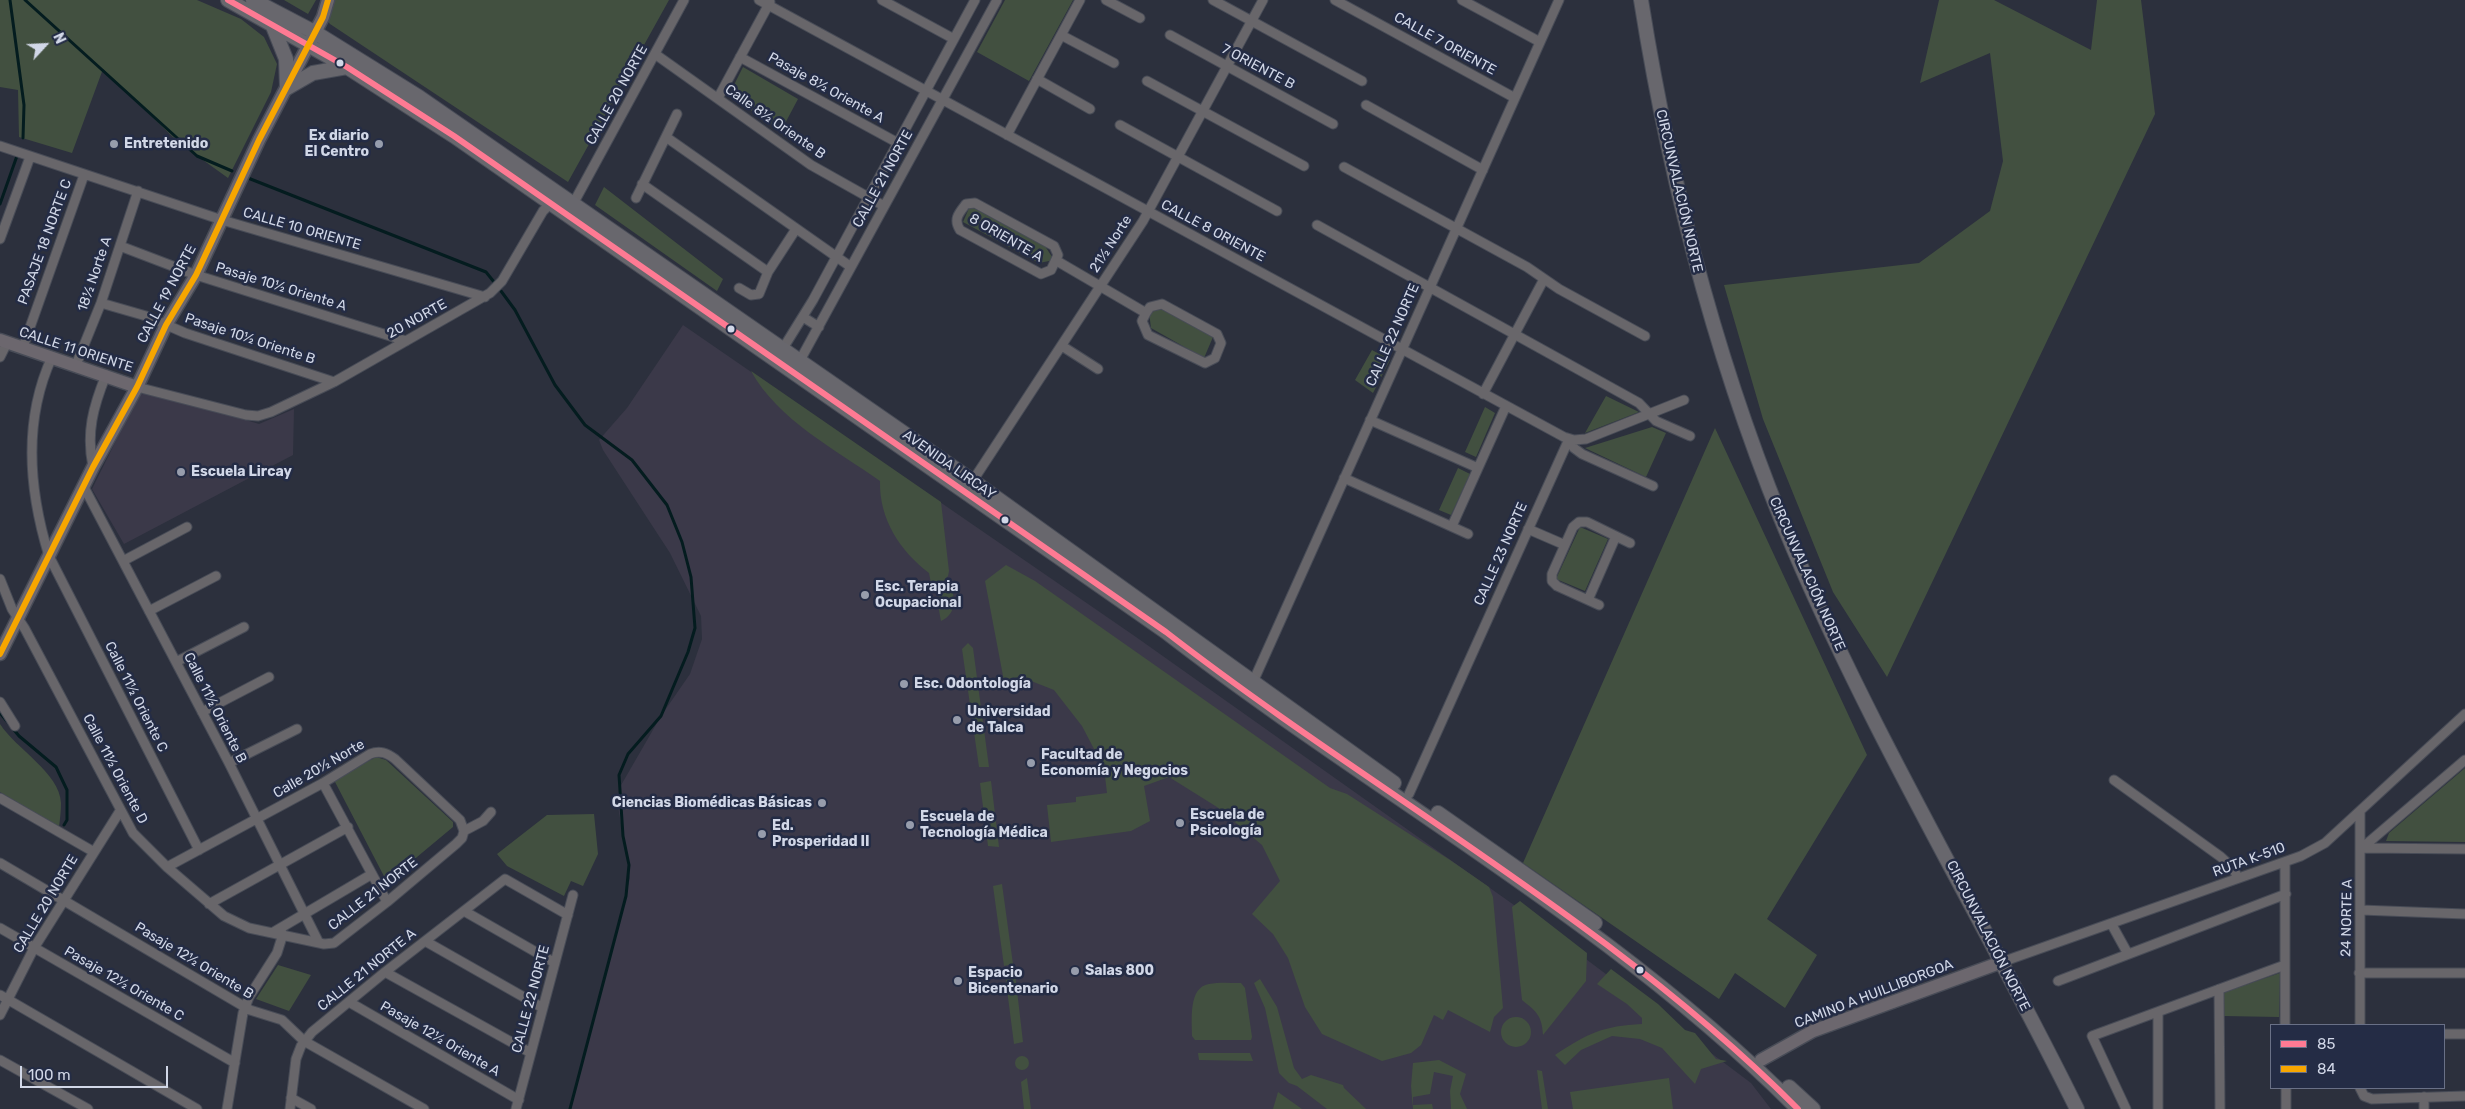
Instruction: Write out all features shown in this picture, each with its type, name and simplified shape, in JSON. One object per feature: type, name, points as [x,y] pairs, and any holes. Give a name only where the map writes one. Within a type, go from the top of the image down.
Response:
[{"type":"main road","name":"AVENIDA LIRCAY","points":[[228,0],[272,24],[312,39],[419,98],[782,350],[796,367],[965,493],[1166,632],[1241,691],[1407,803],[1604,942],[1696,1014],[1765,1076],[1798,1109]]},
{"type":"main road","name":"AVENIDA LIRCAY","points":[[253,0],[312,39],[348,67],[796,367],[973,481],[1409,794],[1514,865],[1640,957],[1761,1060],[1813,1109]]},
{"type":"main road","name":"CIRCUNVALACIÓN NORTE","points":[[1641,0],[1657,98],[1685,226],[1722,355],[1759,463],[1794,550],[1833,636],[2077,1109]]},
{"type":"main road","points":[[272,24],[286,59],[287,88],[313,73],[348,67]]},
{"type":"main road","points":[[1241,691],[1253,682]]},
{"type":"street","name":"CALLE 19 NORTE","points":[[0,654],[94,467],[137,387],[166,325],[196,275],[259,140],[312,39],[328,0]]},
{"type":"street","name":"CALLE 20 NORTE","points":[[573,204],[684,0]]},
{"type":"street","name":"CALLE 8 ORIENTE","points":[[759,0],[770,3],[926,91],[1148,212],[1570,439],[1574,448],[1582,454],[1653,486]]},
{"type":"street","points":[[882,0],[954,39]]},
{"type":"street","name":"CALLE 21 NORTE","points":[[782,350],[803,317],[975,0]]},
{"type":"street","name":"CALLE 21 NORTE","points":[[796,367],[997,0]]},
{"type":"street","points":[[1007,135],[1080,0]]},
{"type":"street","points":[[1106,0],[1140,18]]},
{"type":"street","points":[[1213,0],[1362,81]]},
{"type":"street","name":"21½ Norte","points":[[965,493],[1148,212],[1263,0]]},
{"type":"street","name":"CALLE 7 ORIENTE","points":[[1336,0],[1515,98]]},
{"type":"street","points":[[1462,0],[1540,42]]},
{"type":"street","name":"CALLE 22 NORTE","points":[[1253,682],[1559,0]]},
{"type":"street","points":[[718,98],[770,3]]},
{"type":"street","points":[[1062,35],[1114,62]]},
{"type":"street","name":"7 ORIENTE B","points":[[1170,35],[1333,124]]},
{"type":"street","name":"Calle 8½ Oriente B","points":[[655,54],[817,169],[884,206]]},
{"type":"street","name":"Pasaje 8½ Oriente A","points":[[740,57],[898,143]]},
{"type":"street","points":[[1037,79],[1090,109]]},
{"type":"street","points":[[1147,81],[1304,166]]},
{"type":"street","points":[[1366,106],[1483,170]]},
{"type":"street","points":[[636,198],[677,114]]},
{"type":"street","points":[[1120,125],[1278,211]]},
{"type":"street","points":[[666,137],[851,267]]},
{"type":"street","name":"CALLE 10 ORIENTE","points":[[0,146],[222,220],[484,297]]},
{"type":"street","points":[[0,239],[30,157]]},
{"type":"street","points":[[1344,166],[1527,267],[1544,279],[1644,336]]},
{"type":"street","name":"PASAJE 18 NORTE C","points":[[23,347],[84,175]]},
{"type":"street","points":[[642,184],[768,272]]},
{"type":"street","name":"18½ Norte A","points":[[76,365],[101,303],[138,191]]},
{"type":"street","name":"20 NORTE","points":[[258,416],[271,412],[334,382],[484,297],[502,281],[543,211],[552,203]]},
{"type":"street","name":"8 ORIENTE A","points":[[975,203],[1054,246],[1058,255],[1057,261],[1051,270],[1041,274],[960,230],[956,224],[957,217],[966,204],[975,203]]},
{"type":"street","points":[[1317,225],[1639,403],[1656,420],[1690,436]]},
{"type":"street","points":[[739,288],[756,296],[761,291],[768,272],[796,229]]},
{"type":"street","name":"Pasaje 10½ Oriente A","points":[[120,246],[196,275],[406,341]]},
{"type":"street","name":"8 ORIENTE A","points":[[1057,261],[1146,313]]},
{"type":"street","points":[[1484,394],[1544,279]]},
{"type":"street","name":"Pasaje 10½ Oriente B","points":[[101,303],[146,316],[166,325],[334,382]]},
{"type":"street","points":[[1162,304],[1217,334],[1221,344],[1215,358],[1205,363],[1148,335],[1142,321],[1146,313],[1150,307],[1162,304]]},
{"type":"street","points":[[803,317],[819,327]]},
{"type":"street","points":[[0,357],[3,342]]},
{"type":"street","name":"CALLE 11 ORIENTE","points":[[3,342],[23,347],[137,387],[246,415],[258,416]]},
{"type":"street","points":[[1062,346],[1098,369]]},
{"type":"street","name":"Calle 11½ Oriente C","points":[[52,357],[38,399],[32,444],[36,506],[49,556],[199,850]]},
{"type":"street","points":[[94,467],[90,445],[91,422],[96,401],[106,376]]},
{"type":"street","points":[[1570,439],[1586,439],[1684,400]]},
{"type":"street","points":[[1452,526],[1506,406]]},
{"type":"street","points":[[1370,420],[1478,468]]},
{"type":"street","name":"CALLE 23 NORTE","points":[[1409,794],[1570,439]]},
{"type":"street","points":[[1344,478],[1468,534]]},
{"type":"street","name":"Calle 11½ Oriente B","points":[[84,487],[229,763],[255,820],[319,943]]},
{"type":"street","points":[[1599,605],[1556,586],[1552,581],[1551,576],[1573,527],[1579,522],[1587,522],[1630,543]]},
{"type":"street","points":[[122,561],[187,527]]},
{"type":"street","points":[[1528,529],[1566,545]]},
{"type":"street","points":[[1588,600],[1616,536]]},
{"type":"street","points":[[149,611],[216,576]]},
{"type":"street","name":"Calle 11½ Oriente D","points":[[0,579],[17,618],[133,833],[209,904],[230,919],[249,928],[272,933]]},
{"type":"street","points":[[176,662],[244,627]]},
{"type":"street","points":[[202,712],[269,677]]},
{"type":"street","points":[[0,702],[15,726]]},
{"type":"street","name":"RUTA K-510","points":[[2002,962],[2112,925],[2285,862],[2325,843],[2465,714]]},
{"type":"street","points":[[229,763],[297,729]]},
{"type":"street","name":"Calle 20½ Norte","points":[[167,866],[255,820],[370,754],[386,753],[396,759],[460,820],[464,830]]},
{"type":"street","points":[[2362,848],[2465,760]]},
{"type":"street","points":[[2114,780],[2221,857],[2233,868],[2238,878]]},
{"type":"street","points":[[322,783],[387,902]]},
{"type":"street","points":[[0,798],[94,852]]},
{"type":"street","name":"CALLE 20 NORTE","points":[[0,1015],[3,997],[120,810]]},
{"type":"street","name":"24 NORTE A","points":[[2360,811],[2362,848],[2360,1024]]},
{"type":"street","points":[[464,830],[483,821],[491,812]]},
{"type":"street","points":[[209,904],[348,828]]},
{"type":"street","name":"CALLE 21 NORTE","points":[[272,933],[319,943],[330,944],[338,941],[456,844],[462,838],[464,830]]},
{"type":"street","points":[[2362,848],[2465,849]]},
{"type":"street","points":[[2285,862],[2285,1024]]},
{"type":"street","name":"Pasaje 12½ Oriente B","points":[[0,863],[245,1007],[282,1020],[304,1041],[424,1109]]},
{"type":"street","points":[[272,933],[303,912],[372,874]]},
{"type":"street","name":"CALLE 21 NORTE A","points":[[290,1109],[296,1059],[304,1041],[385,972],[505,879],[568,915]]},
{"type":"street","points":[[2058,981],[2286,894]]},
{"type":"street","name":"CALLE 22 NORTE","points":[[517,1104],[573,896]]},
{"type":"street","points":[[2361,910],[2465,914]]},
{"type":"street","points":[[464,911],[555,963]]},
{"type":"street","points":[[2112,925],[2128,954]]},
{"type":"street","name":"Pasaje 12½ Oriente C","points":[[0,928],[235,1063]]},
{"type":"street","points":[[227,1109],[245,1007],[273,960],[283,934]]},
{"type":"street","points":[[425,941],[543,1008]]},
{"type":"street","name":"CAMINO A HUILLIBORGOA","points":[[1761,1060],[1813,1031],[2002,962]]},
{"type":"street","points":[[2126,1109],[2092,1036],[2285,965]]},
{"type":"street","points":[[385,972],[531,1053]]},
{"type":"street","points":[[2360,973],[2465,973]]},
{"type":"street","points":[[2219,989],[2220,1109]]},
{"type":"street","points":[[3,997],[197,1109]]},
{"type":"street","name":"Pasaje 12½ Oriente A","points":[[348,1002],[517,1104]]},
{"type":"street","points":[[2158,1012],[2158,1109]]},
{"type":"street","points":[[2445,1034],[2465,1034]]},
{"type":"street","points":[[0,1060],[88,1109]]},
{"type":"street","points":[[2286,1089],[2286,1109]]},
{"type":"street","points":[[2362,1092],[2372,1099],[2465,1096]]},
{"type":"street","points":[[291,1098],[311,1109]]},
{"type":"street","points":[[2424,1098],[2424,1109]]},
{"type":"shaded area","name":"Universidad de Talca","points":[[683,325],[1136,637],[1514,905],[1751,1083],[1771,1109],[570,1109],[630,878],[618,806],[620,787],[661,716],[690,674],[702,639],[701,616],[670,553],[603,450],[599,440],[627,408]]},
{"type":"shaded area","name":"Escuela Lircay","points":[[142,388],[259,424],[294,409],[293,455],[124,544],[92,489]]},
{"type":"green space","points":[[0,0],[197,0],[241,19],[264,37],[277,64],[271,92],[228,178],[178,142],[103,69],[72,153],[19,137],[18,90],[0,87]]},
{"type":"green space","points":[[284,0],[316,0],[308,14]]},
{"type":"green space","points":[[334,0],[669,0],[568,182],[330,24],[326,19]]},
{"type":"green space","points":[[1005,0],[1073,0],[1029,81],[977,52]]},
{"type":"green space","points":[[1939,0],[1994,0],[2091,50],[2097,0],[2141,0],[2155,114],[1887,677],[1833,592],[1763,419],[1724,285],[1919,263],[1990,211],[2003,161],[1990,53],[1920,83]]},
{"type":"green space","points":[[743,67],[798,99],[781,131],[729,95]]},
{"type":"green space","points":[[604,187],[723,279],[717,291],[595,205]]},
{"type":"green space","points":[[970,206],[1045,246],[1054,260],[1039,263],[963,222]]},
{"type":"green space","points":[[1163,308],[1213,337],[1204,358],[1151,328],[1149,312]]},
{"type":"green space","points":[[1372,350],[1390,360],[1373,393],[1355,380]]},
{"type":"green space","points":[[751,371],[941,502],[949,571],[948,576],[933,593],[929,573],[900,544],[887,521],[883,508],[880,481],[792,419],[762,388]]},
{"type":"green space","points":[[1606,396],[1639,412],[1585,433]]},
{"type":"green space","points":[[1485,407],[1495,413],[1476,457],[1465,452]]},
{"type":"green space","points":[[1652,427],[1666,433],[1646,477],[1585,448]]},
{"type":"green space","points":[[1715,428],[1867,755],[1767,919],[1817,955],[1785,1008],[1735,973],[1719,999],[1523,863]]},
{"type":"green space","points":[[1458,468],[1470,474],[1451,515],[1439,510]]},
{"type":"green space","points":[[1580,527],[1608,539],[1585,591],[1556,579]]},
{"type":"green space","points":[[1006,565],[1035,581],[1330,788],[1347,794],[1489,887],[1493,897],[1503,1008],[1494,1017],[1490,1032],[1448,1010],[1443,1020],[1434,1015],[1421,1045],[1411,1053],[1382,1061],[1322,1034],[1305,1007],[1288,958],[1273,934],[1252,914],[1280,881],[1262,845],[1217,807],[1169,777],[1144,786],[1150,821],[1131,831],[1051,842],[1047,805],[1076,802],[1076,797],[1107,793],[1104,768],[1082,726],[1054,690],[1026,679],[1004,681],[985,581]]},
{"type":"green space","points":[[951,582],[954,604],[950,614],[941,621],[938,603],[940,594]]},
{"type":"green space","points":[[968,643],[973,648],[989,767],[979,767],[962,649]]},
{"type":"green space","points":[[0,724],[45,771],[59,792],[61,812],[59,827],[0,792]]},
{"type":"green space","points":[[376,757],[386,760],[453,822],[453,827],[387,882],[334,780]]},
{"type":"green space","points":[[2465,768],[2465,842],[2386,841],[2389,833]]},
{"type":"green space","points":[[991,781],[999,847],[988,846],[980,783]]},
{"type":"green space","points":[[594,814],[598,854],[583,886],[571,881],[564,896],[507,866],[497,854],[547,815]]},
{"type":"green space","points":[[1002,884],[1013,964],[1004,966],[993,886]]},
{"type":"green space","points":[[1520,901],[1587,953],[1586,981],[1543,1035],[1538,1015],[1522,1000],[1512,907]]},
{"type":"green space","points":[[278,965],[311,975],[289,1011],[256,999]]},
{"type":"green space","points":[[1611,969],[1658,1004],[1685,1030],[1695,1033],[1716,1059],[1727,1061],[1701,1069],[1695,1084],[1662,1048],[1640,1039],[1612,1036],[1581,1050],[1565,1065],[1555,1055],[1577,1041],[1606,1029],[1642,1024],[1642,1018],[1627,1004],[1597,984]]},
{"type":"green space","points":[[1015,973],[1023,1042],[1014,1044],[1005,974]]},
{"type":"green space","points":[[2280,973],[2279,1017],[2224,1016],[2224,992]]},
{"type":"green space","points":[[1260,979],[1277,1007],[1294,1068],[1302,1079],[1311,1075],[1343,1085],[1366,1109],[1327,1109],[1297,1086],[1289,1083],[1279,1073],[1265,1008],[1254,983]]},
{"type":"green space","points":[[1241,983],[1245,988],[1251,1040],[1195,1040],[1192,1036],[1192,1014],[1197,991],[1202,986],[1209,984]]},
{"type":"green space","points":[[1516,1017],[1527,1021],[1531,1032],[1527,1043],[1516,1047],[1505,1043],[1501,1032],[1505,1021]]},
{"type":"green space","points":[[1198,1053],[1250,1053],[1253,1061],[1199,1060]]},
{"type":"green space","points":[[1019,1056],[1025,1056],[1029,1063],[1025,1070],[1019,1070],[1015,1066],[1015,1060]]},
{"type":"green space","points":[[1439,1060],[1466,1074],[1460,1094],[1467,1109],[1451,1109],[1450,1091],[1453,1076],[1434,1072],[1430,1094],[1413,1097],[1413,1105],[1432,1104],[1433,1109],[1413,1109],[1411,1086],[1413,1063]]},
{"type":"green space","points":[[1537,1070],[1542,1071],[1548,1109],[1542,1109]]},
{"type":"green space","points":[[1027,1078],[1031,1109],[1024,1109],[1021,1082]]},
{"type":"green space","points":[[1669,1078],[1673,1109],[1573,1109],[1570,1092]]},
{"type":"green space","points":[[1278,1092],[1302,1109],[1273,1109]]},
{"type":"waterway","points":[[10,0],[24,105],[23,138]]},
{"type":"waterway","points":[[25,0],[197,156],[232,171]]},
{"type":"waterway","points":[[0,204],[18,153]]},
{"type":"waterway","points":[[248,178],[486,272],[494,282]]},
{"type":"waterway","points":[[501,291],[515,310],[555,385],[585,425],[632,460],[667,505],[682,542],[691,577],[695,628],[688,652],[661,716],[628,754],[619,775],[623,836],[629,865],[626,896],[570,1109]]},
{"type":"waterway","points":[[0,713],[19,736],[56,767],[67,790],[67,820],[64,825]]},
{"type":"transit line","name":"85","points":[[228,0],[347,67],[454,136],[1166,632],[1245,691],[1571,918],[1650,978],[1726,1041],[1798,1109]]},
{"type":"transit line","name":"84","points":[[0,654],[93,467],[137,387],[166,325],[196,275],[259,140],[323,17],[328,0]]},
{"type":"place","name":"Entretenido","points":[[114,144]]},
{"type":"place","name":"Ex diario El Centro","points":[[379,144]]},
{"type":"place","name":"Escuela Lircay","points":[[181,472]]},
{"type":"place","name":"Esc. Terapia Ocupacional","points":[[865,595]]},
{"type":"place","name":"Esc. Odontología","points":[[904,684]]},
{"type":"place","name":"Universidad de Talca","points":[[957,720]]},
{"type":"place","name":"Facultad de Economía y Negocios","points":[[1031,763]]},
{"type":"place","name":"Ciencias Biomédicas Básicas","points":[[822,803]]},
{"type":"place","name":"Escuela de Psicología","points":[[1180,823]]},
{"type":"place","name":"Escuela de Tecnología Médica","points":[[910,825]]},
{"type":"place","name":"Ed. Prosperidad II","points":[[762,834]]},
{"type":"place","name":"Salas 800","points":[[1075,971]]},
{"type":"place","name":"Espacio Bicentenario","points":[[958,981]]}]
